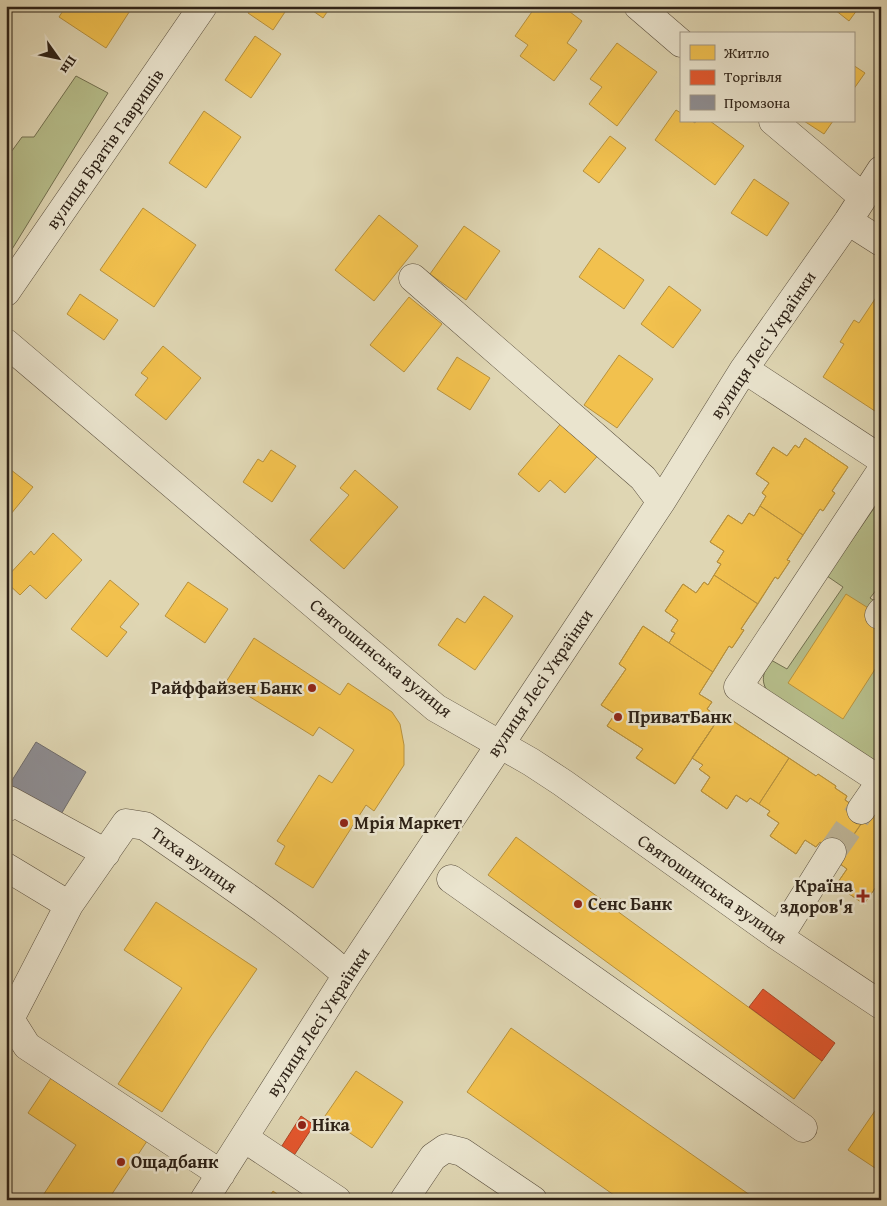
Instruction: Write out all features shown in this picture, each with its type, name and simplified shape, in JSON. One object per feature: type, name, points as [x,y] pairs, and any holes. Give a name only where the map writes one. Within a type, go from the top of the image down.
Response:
[{"type":"street","name":"вулиця Братів Гавришів","points":[[6,292],[204,6]]},
{"type":"street","points":[[638,6],[680,42]]},
{"type":"street","points":[[774,122],[863,197]]},
{"type":"street","name":"вулиця Лесі Українки","points":[[204,1200],[499,744],[661,502],[744,369],[848,221],[881,170]]},
{"type":"street","points":[[848,221],[881,242]]},
{"type":"street","points":[[413,278],[643,478],[661,502]]},
{"type":"street","name":"Святошинська вулиця","points":[[6,343],[436,708],[563,783],[776,935],[881,1006]]},
{"type":"street","points":[[744,369],[881,459]]},
{"type":"street","points":[[861,810],[881,781],[738,687],[881,471]]},
{"type":"street","points":[[6,808],[9,800],[106,853]]},
{"type":"street","name":"Тиха вулиця","points":[[221,1174],[27,1046],[10,1020],[69,905],[126,823],[145,826],[247,897],[348,975]]},
{"type":"street","points":[[776,935],[786,926],[832,852]]},
{"type":"street","points":[[6,867],[69,905]]},
{"type":"street","points":[[451,879],[803,1128]]},
{"type":"street","points":[[244,1138],[337,1200]]},
{"type":"street","points":[[404,1200],[433,1157],[446,1148],[462,1152],[533,1200]]},
{"type":"green space","points":[[76,76],[108,93],[6,259],[6,159],[22,137],[34,137]]},
{"type":"green space","points":[[881,498],[881,584],[870,598],[881,605],[881,768],[770,695],[763,678],[771,660],[787,669],[843,587],[827,576]]},
{"type":"building: Житло","points":[[66,6],[133,6],[106,48],[59,17]]},
{"type":"building: Житло","points":[[252,6],[289,6],[273,30],[248,13]]},
{"type":"building: Житло","points":[[306,6],[331,6],[323,18]]},
{"type":"building: Житло","points":[[536,6],[562,6],[582,21],[567,43],[577,50],[554,81],[520,56],[528,45],[515,36]]},
{"type":"building: Житло","points":[[830,6],[860,6],[849,21]]},
{"type":"building: Житло","points":[[255,36],[281,54],[251,98],[225,80]]},
{"type":"building: Житло","points":[[617,43],[657,72],[617,126],[589,104],[602,87],[590,79]]},
{"type":"building: Житло","points":[[854,66],[865,73],[854,89]]},
{"type":"building: Житло","points":[[676,110],[680,112],[680,122],[711,122],[744,146],[715,185],[655,140]]},
{"type":"building: Житло","points":[[204,111],[241,137],[206,188],[169,163]]},
{"type":"building: Житло","points":[[806,122],[832,122],[824,134]]},
{"type":"building: Житло","points":[[610,136],[626,148],[599,183],[583,171]]},
{"type":"building: Житло","points":[[754,179],[789,203],[767,236],[731,213]]},
{"type":"building: Житло","points":[[143,208],[196,245],[154,307],[100,270]]},
{"type":"building: Житло","points":[[379,215],[418,246],[374,301],[335,270]]},
{"type":"building: Житло","points":[[464,226],[500,251],[466,300],[430,274]]},
{"type":"building: Житло","points":[[599,248],[644,280],[624,309],[579,277]]},
{"type":"building: Житло","points":[[669,286],[701,310],[673,348],[641,324]]},
{"type":"building: Житло","points":[[881,290],[881,415],[823,377],[844,344],[840,342],[854,320],[859,323]]},
{"type":"building: Житло","points":[[80,294],[118,320],[104,340],[67,314]]},
{"type":"building: Житло","points":[[409,297],[442,324],[404,372],[370,345]]},
{"type":"building: Житло","points":[[163,346],[201,378],[166,420],[135,395],[148,378],[141,373]]},
{"type":"building: Житло","points":[[619,355],[653,379],[617,428],[584,405]]},
{"type":"building: Житло","points":[[457,357],[490,378],[470,410],[437,389]]},
{"type":"building: Житло","points":[[563,421],[600,453],[565,493],[550,480],[539,492],[518,474]]},
{"type":"building: Житло","points":[[805,438],[848,467],[832,491],[835,493],[823,511],[820,509],[787,560],[790,561],[778,579],[775,577],[741,629],[744,630],[732,648],[729,646],[699,694],[712,702],[707,709],[719,718],[675,784],[636,758],[643,749],[607,726],[615,714],[601,705],[626,669],[619,664],[643,626],[669,643],[675,633],[671,631],[678,620],[665,611],[683,584],[696,593],[704,582],[708,585],[721,564],[717,562],[724,551],[710,542],[728,515],[742,524],[749,513],[754,516],[766,496],[762,493],[769,483],[756,474],[773,447],[787,456],[795,445],[799,448]]},
{"type":"building: Житло","points":[[805,438],[848,467],[832,491],[835,493],[823,511],[820,509],[803,535],[760,506],[766,496],[762,493],[769,483],[756,474],[773,447],[787,456],[795,445],[799,448]]},
{"type":"building: Житло","points":[[271,450],[296,466],[272,502],[243,482],[258,459],[263,462]]},
{"type":"building: Житло","points":[[6,466],[33,487],[6,520]]},
{"type":"building: Житло","points":[[355,470],[398,507],[344,569],[310,540],[349,495],[340,488]]},
{"type":"building: Житло","points":[[760,506],[803,535],[787,560],[790,561],[778,579],[775,577],[758,604],[714,575],[721,564],[717,562],[724,551],[710,542],[728,515],[742,524],[749,513],[754,516]]},
{"type":"building: Житло","points":[[53,533],[82,560],[46,599],[30,585],[20,595],[6,582],[6,578],[31,551],[34,555]]},
{"type":"building: Житло","points":[[714,575],[758,604],[741,629],[744,630],[732,648],[729,646],[713,672],[669,643],[675,633],[671,631],[678,620],[665,611],[683,584],[696,593],[704,582],[708,585]]},
{"type":"building: Житло","points":[[110,580],[139,604],[120,627],[127,632],[107,657],[71,629]]},
{"type":"building: Житло","points":[[188,582],[228,609],[205,643],[165,616]]},
{"type":"building: Житло","points":[[846,594],[881,616],[881,660],[843,719],[788,683]]},
{"type":"building: Житло","points":[[484,596],[513,616],[475,670],[438,645],[457,618],[465,623]]},
{"type":"building: Житло","points":[[643,626],[713,672],[699,694],[712,702],[707,709],[719,718],[675,784],[636,758],[643,749],[607,726],[615,714],[601,705],[626,669],[619,664]]},
{"type":"building: Житло","points":[[254,638],[340,695],[348,683],[392,712],[400,724],[404,745],[404,765],[374,811],[366,805],[313,888],[275,864],[285,846],[277,841],[319,775],[332,783],[354,750],[319,727],[313,736],[226,682]]},
{"type":"building: Житло","points":[[719,718],[730,725],[733,721],[816,776],[818,774],[836,786],[835,788],[847,796],[845,800],[861,810],[870,811],[881,818],[881,890],[876,887],[864,904],[836,885],[847,869],[836,861],[832,852],[820,842],[816,847],[805,840],[796,854],[770,836],[779,823],[767,815],[770,811],[750,798],[747,802],[736,795],[727,809],[701,791],[710,777],[699,769],[703,765],[692,758]]},
{"type":"building: Житло","points":[[719,718],[730,725],[733,721],[789,758],[759,804],[750,798],[747,802],[736,795],[727,809],[701,791],[710,777],[699,769],[703,765],[692,758]]},
{"type":"building: Житло","points":[[789,758],[816,776],[818,774],[836,786],[835,788],[847,796],[845,800],[867,815],[839,856],[820,842],[816,847],[805,840],[796,854],[770,836],[779,823],[767,815],[770,811],[759,804]]},
{"type":"building: Житло","points":[[870,811],[881,818],[881,890],[876,887],[864,904],[836,885],[847,869],[836,861]]},
{"type":"building: Житло","points":[[516,837],[822,1061],[794,1099],[488,875]]},
{"type":"building: Житло","points":[[156,902],[257,969],[162,1112],[118,1084],[182,988],[124,950]]},
{"type":"building: Житло","points":[[511,1028],[757,1200],[621,1200],[467,1092]]},
{"type":"building: Житло","points":[[356,1071],[403,1102],[372,1148],[325,1116]]},
{"type":"building: Житло","points":[[55,1072],[151,1135],[108,1200],[40,1200],[76,1145],[28,1113]]},
{"type":"building: Житло","points":[[879,1105],[881,1106],[881,1172],[848,1150]]},
{"type":"building: Житло","points":[[273,1191],[285,1200],[267,1200]]},
{"type":"building: Торгівля","points":[[763,989],[835,1043],[822,1061],[749,1007]]},
{"type":"building: Торгівля","points":[[301,1116],[314,1125],[291,1160],[278,1152]]},
{"type":"building: Промзона","points":[[36,742],[86,772],[60,816],[9,785]]},
{"type":"tunnel","points":[[832,852],[861,810]]},
{"type":"place","name":"Райффайзен Банк","points":[[312,688]]},
{"type":"place","name":"ПриватБанк","points":[[618,717]]},
{"type":"place","name":"Мрія Маркет","points":[[344,823]]},
{"type":"place","name":"Країна здоров'я","points":[[863,896]]},
{"type":"place","name":"Сенс Банк","points":[[578,904]]},
{"type":"place","name":"Ніка","points":[[302,1125]]},
{"type":"place","name":"Ощадбанк","points":[[121,1162]]}]
